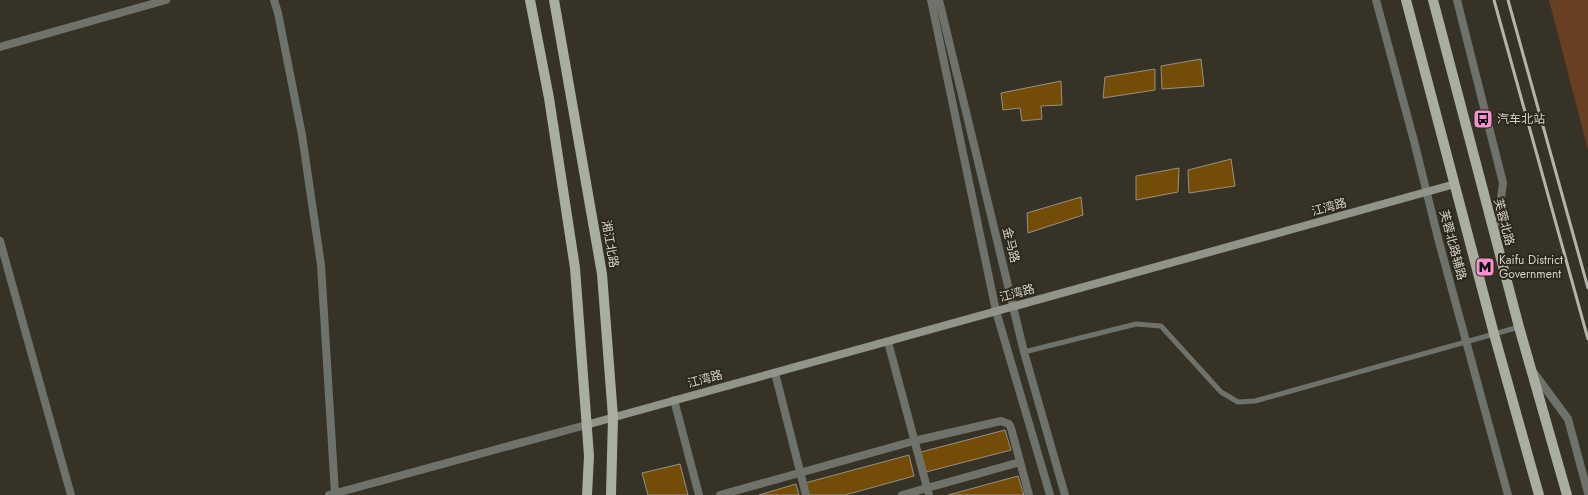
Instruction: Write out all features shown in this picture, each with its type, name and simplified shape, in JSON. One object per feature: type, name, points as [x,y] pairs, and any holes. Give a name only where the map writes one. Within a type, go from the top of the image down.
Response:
[{"type":"main road","points":[[530,0],[549,98],[575,268],[589,456],[587,495]]},
{"type":"main road","name":"湘江北路","points":[[554,0],[602,274],[614,417],[611,495]]},
{"type":"main road","points":[[1406,0],[1494,334],[1539,495]]},
{"type":"main road","name":"芙蓉北路","points":[[1433,0],[1495,239],[1567,495]]},
{"type":"main road","name":"江湾路","points":[[586,425],[1455,184]]},
{"type":"street","points":[[0,47],[166,0]]},
{"type":"street","points":[[274,0],[278,13],[302,135],[321,265],[332,494],[586,425]]},
{"type":"street","points":[[931,0],[996,311],[1050,495]]},
{"type":"street","name":"金马路","points":[[939,0],[1024,352],[1065,495]]},
{"type":"street","name":"芙蓉北路辅路","points":[[1376,0],[1508,495]]},
{"type":"street","points":[[1457,0],[1502,183],[1495,239]]},
{"type":"street","points":[[0,241],[71,495]]},
{"type":"street","points":[[888,342],[928,491]]},
{"type":"street","points":[[1531,368],[1568,419],[1588,492]]},
{"type":"street","points":[[775,372],[806,495]]},
{"type":"street","points":[[674,400],[699,495]]},
{"type":"street","points":[[720,495],[914,441],[1001,421],[1005,421],[1011,428],[1029,495]]},
{"type":"street","points":[[902,495],[928,491],[1020,462]]},
{"type":"lane","points":[[1024,352],[1136,324],[1161,326],[1221,392],[1238,402],[1255,401],[1519,327]]},
{"type":"shaded area","points":[[1549,0],[1588,0],[1588,150]]},
{"type":"building","points":[[1201,59],[1204,86],[1162,89],[1161,66]]},
{"type":"building","points":[[1155,69],[1155,90],[1103,98],[1105,77]]},
{"type":"building","points":[[1061,81],[1062,105],[1041,106],[1042,119],[1022,121],[1020,108],[1003,110],[1001,93]]},
{"type":"building","points":[[1231,159],[1235,186],[1189,193],[1188,170]]},
{"type":"building","points":[[1179,168],[1178,192],[1136,200],[1136,176]]},
{"type":"building","points":[[1081,197],[1083,215],[1028,233],[1027,213]]},
{"type":"building","points":[[1005,430],[1011,450],[926,472],[921,452]]},
{"type":"building","points":[[909,455],[914,476],[845,495],[808,495],[805,483]]},
{"type":"building","points":[[680,464],[688,495],[648,495],[642,473]]},
{"type":"building","points":[[1018,476],[1024,495],[948,495]]},
{"type":"building","points":[[796,484],[799,495],[759,495]]},
{"type":"railway","points":[[1494,0],[1588,339]]},
{"type":"railway","points":[[1508,0],[1588,288]]},
{"type":"place","name":"汽车北站","points":[[1483,119]]},
{"type":"place","name":"Kaifu District Government","points":[[1485,267]]}]
